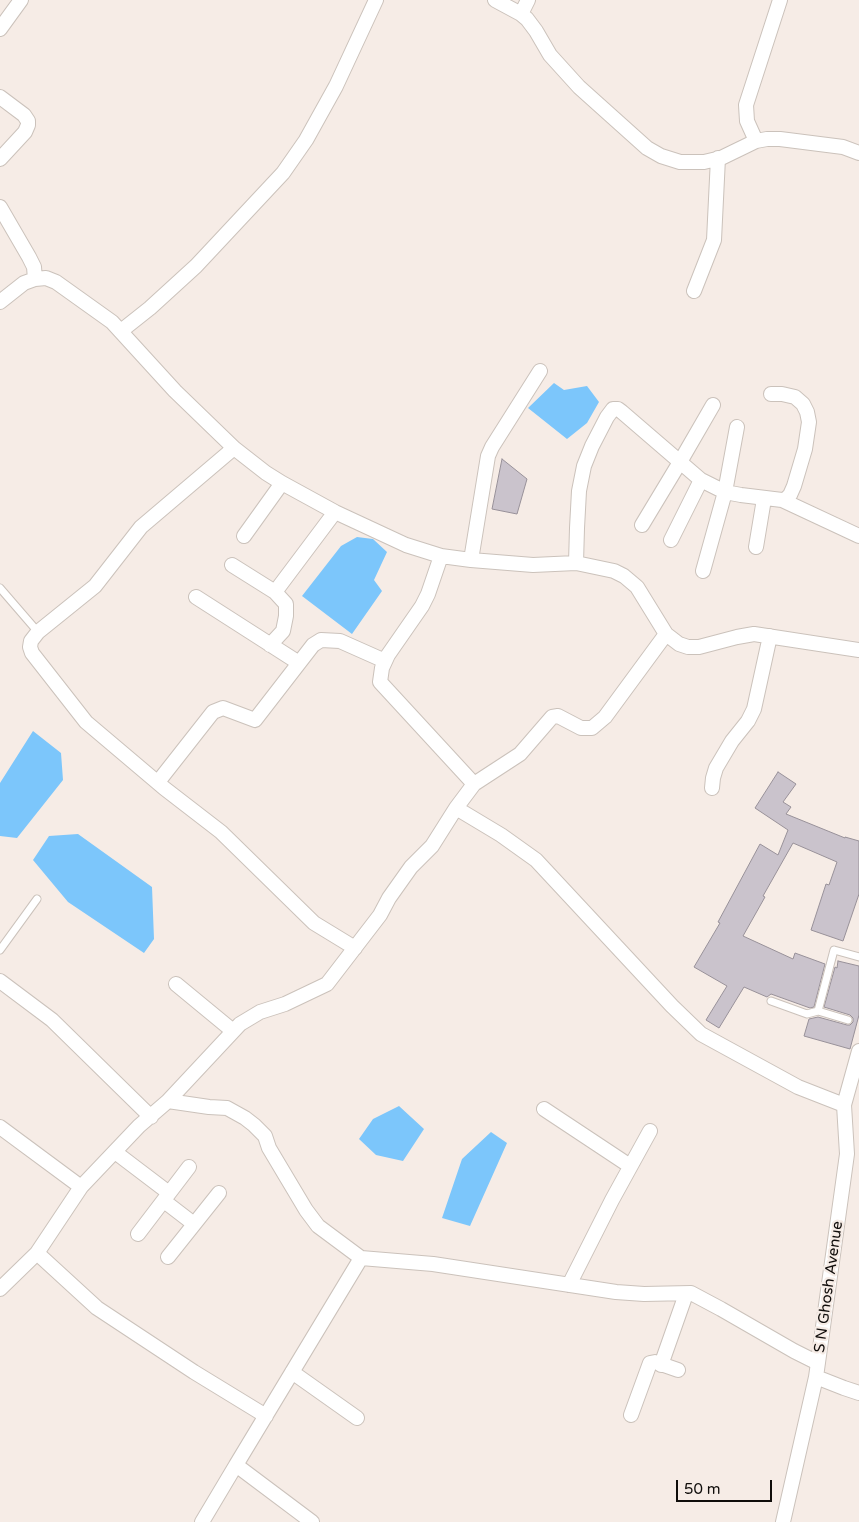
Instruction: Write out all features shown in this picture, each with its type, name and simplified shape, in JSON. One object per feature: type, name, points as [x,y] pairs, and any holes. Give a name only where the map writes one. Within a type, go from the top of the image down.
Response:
[{"type":"street","points":[[0,29],[21,0]]},
{"type":"street","points":[[121,331],[190,273],[283,173],[306,140],[336,86],[376,0]]},
{"type":"street","points":[[495,0],[521,14],[532,25],[550,56],[579,87],[646,148],[661,156],[680,162],[704,162],[718,158],[756,141],[780,139],[843,148],[859,153]]},
{"type":"street","points":[[521,14],[528,0]]},
{"type":"street","points":[[756,141],[747,121],[746,105],[780,0]]},
{"type":"street","points":[[0,97],[24,115],[28,125],[25,132],[0,159]]},
{"type":"street","points":[[694,291],[714,240],[718,158]]},
{"type":"street","points":[[0,206],[34,267],[35,278]]},
{"type":"street","points":[[0,302],[24,283],[35,278],[46,278],[56,282],[103,314],[121,331],[165,381],[234,448],[266,473],[335,512],[406,545],[441,556],[472,560],[533,565],[576,563],[614,571],[629,580],[642,593],[666,634],[679,644],[688,647],[699,647],[747,635],[770,636],[859,650]]},
{"type":"street","points":[[472,560],[488,456],[540,371]]},
{"type":"street","points":[[771,394],[795,397],[803,404],[809,422],[805,450],[794,486],[786,499],[782,500]]},
{"type":"street","points":[[642,524],[713,405]]},
{"type":"street","points":[[576,563],[576,528],[582,471],[592,446],[611,411],[614,409],[622,412],[701,480],[725,492],[764,499],[782,500],[859,536]]},
{"type":"street","points":[[703,571],[725,492],[737,427]]},
{"type":"street","points":[[234,448],[141,527],[94,586],[38,632],[31,641],[30,647],[86,722],[220,832],[314,923],[355,948]]},
{"type":"street","points":[[671,540],[701,480]]},
{"type":"street","points":[[244,536],[282,483]]},
{"type":"street","points":[[756,547],[764,499]]},
{"type":"street","points":[[275,592],[335,512]]},
{"type":"street","points":[[441,556],[433,582],[422,606],[385,661],[380,682],[474,784]]},
{"type":"street","points":[[232,564],[275,592],[286,604],[286,616],[282,632],[270,645]]},
{"type":"street","points":[[196,597],[299,663]]},
{"type":"street","points":[[0,1289],[38,1253],[81,1188],[139,1126],[168,1100],[240,1024],[260,1012],[285,1004],[327,984],[380,915],[389,898],[411,867],[432,846],[474,784],[520,754],[552,717],[558,716],[581,728],[592,728],[604,717],[666,634]]},
{"type":"street","points":[[712,788],[716,768],[732,740],[748,721],[754,709],[770,636]]},
{"type":"street","points":[[158,782],[213,712],[223,708],[255,720],[312,645],[321,640],[340,641],[385,661]]},
{"type":"street","points":[[456,808],[501,835],[536,860],[672,1006],[701,1034],[798,1087],[844,1105]]},
{"type":"street","points":[[0,981],[52,1020],[151,1117]]},
{"type":"street","points":[[176,984],[233,1032]]},
{"type":"street","name":"S N Ghosh Avenue","points":[[782,1522],[817,1370],[847,1154],[844,1105],[859,1051]]},
{"type":"street","points":[[168,1100],[209,1107],[228,1108],[254,1125],[265,1136],[269,1148],[306,1210],[318,1226],[361,1258],[433,1264],[569,1285],[644,1294],[691,1294],[721,1309],[794,1352],[844,1388],[859,1392]]},
{"type":"street","points":[[544,1109],[630,1166]]},
{"type":"street","points":[[0,1127],[81,1188]]},
{"type":"street","points":[[569,1285],[650,1131]]},
{"type":"street","points":[[115,1152],[194,1224]]},
{"type":"street","points":[[138,1234],[189,1167]]},
{"type":"street","points":[[168,1257],[219,1193]]},
{"type":"street","points":[[38,1253],[98,1308],[194,1372],[266,1416]]},
{"type":"street","points":[[202,1522],[361,1258]]},
{"type":"street","points":[[661,1365],[686,1294]]},
{"type":"street","points":[[632,1415],[649,1365],[652,1362],[678,1370]]},
{"type":"street","points":[[292,1372],[356,1418]]},
{"type":"street","points":[[236,1465],[312,1522]]},
{"type":"lane","points":[[0,588],[38,632]]},
{"type":"lane","points":[[0,950],[37,899]]},
{"type":"lane","points":[[818,1010],[834,950],[859,957]]},
{"type":"lane","points":[[771,1001],[807,1014],[818,1010],[848,1020]]},
{"type":"water","points":[[554,383],[564,390],[587,386],[599,402],[587,423],[567,439],[528,408]]},
{"type":"water","points":[[357,537],[373,539],[387,552],[374,580],[382,591],[352,634],[302,596],[341,546]]},
{"type":"water","points":[[33,731],[61,753],[63,780],[17,838],[0,836],[0,783]]},
{"type":"water","points":[[78,834],[152,887],[154,939],[144,953],[68,902],[33,860],[49,836]]},
{"type":"water","points":[[399,1106],[424,1129],[403,1161],[376,1155],[359,1139],[373,1119]]},
{"type":"water","points":[[491,1132],[507,1143],[470,1226],[442,1218],[462,1159]]},
{"type":"building","points":[[502,459],[527,479],[517,514],[492,509]]},
{"type":"building","points":[[778,772],[796,784],[783,802],[791,807],[786,814],[845,838],[859,841],[859,894],[843,941],[811,930],[826,884],[829,885],[837,862],[793,843],[743,936],[793,959],[795,953],[825,964],[814,1007],[810,1008],[771,994],[767,997],[744,987],[719,1028],[706,1020],[727,986],[694,967],[720,923],[718,922],[760,844],[778,855],[788,830],[755,808]]},
{"type":"building","points":[[838,961],[859,966],[859,1015],[850,1049],[804,1036],[809,1019],[818,1017],[847,1025],[853,1022],[853,1018],[850,1015],[824,1007]]}]
